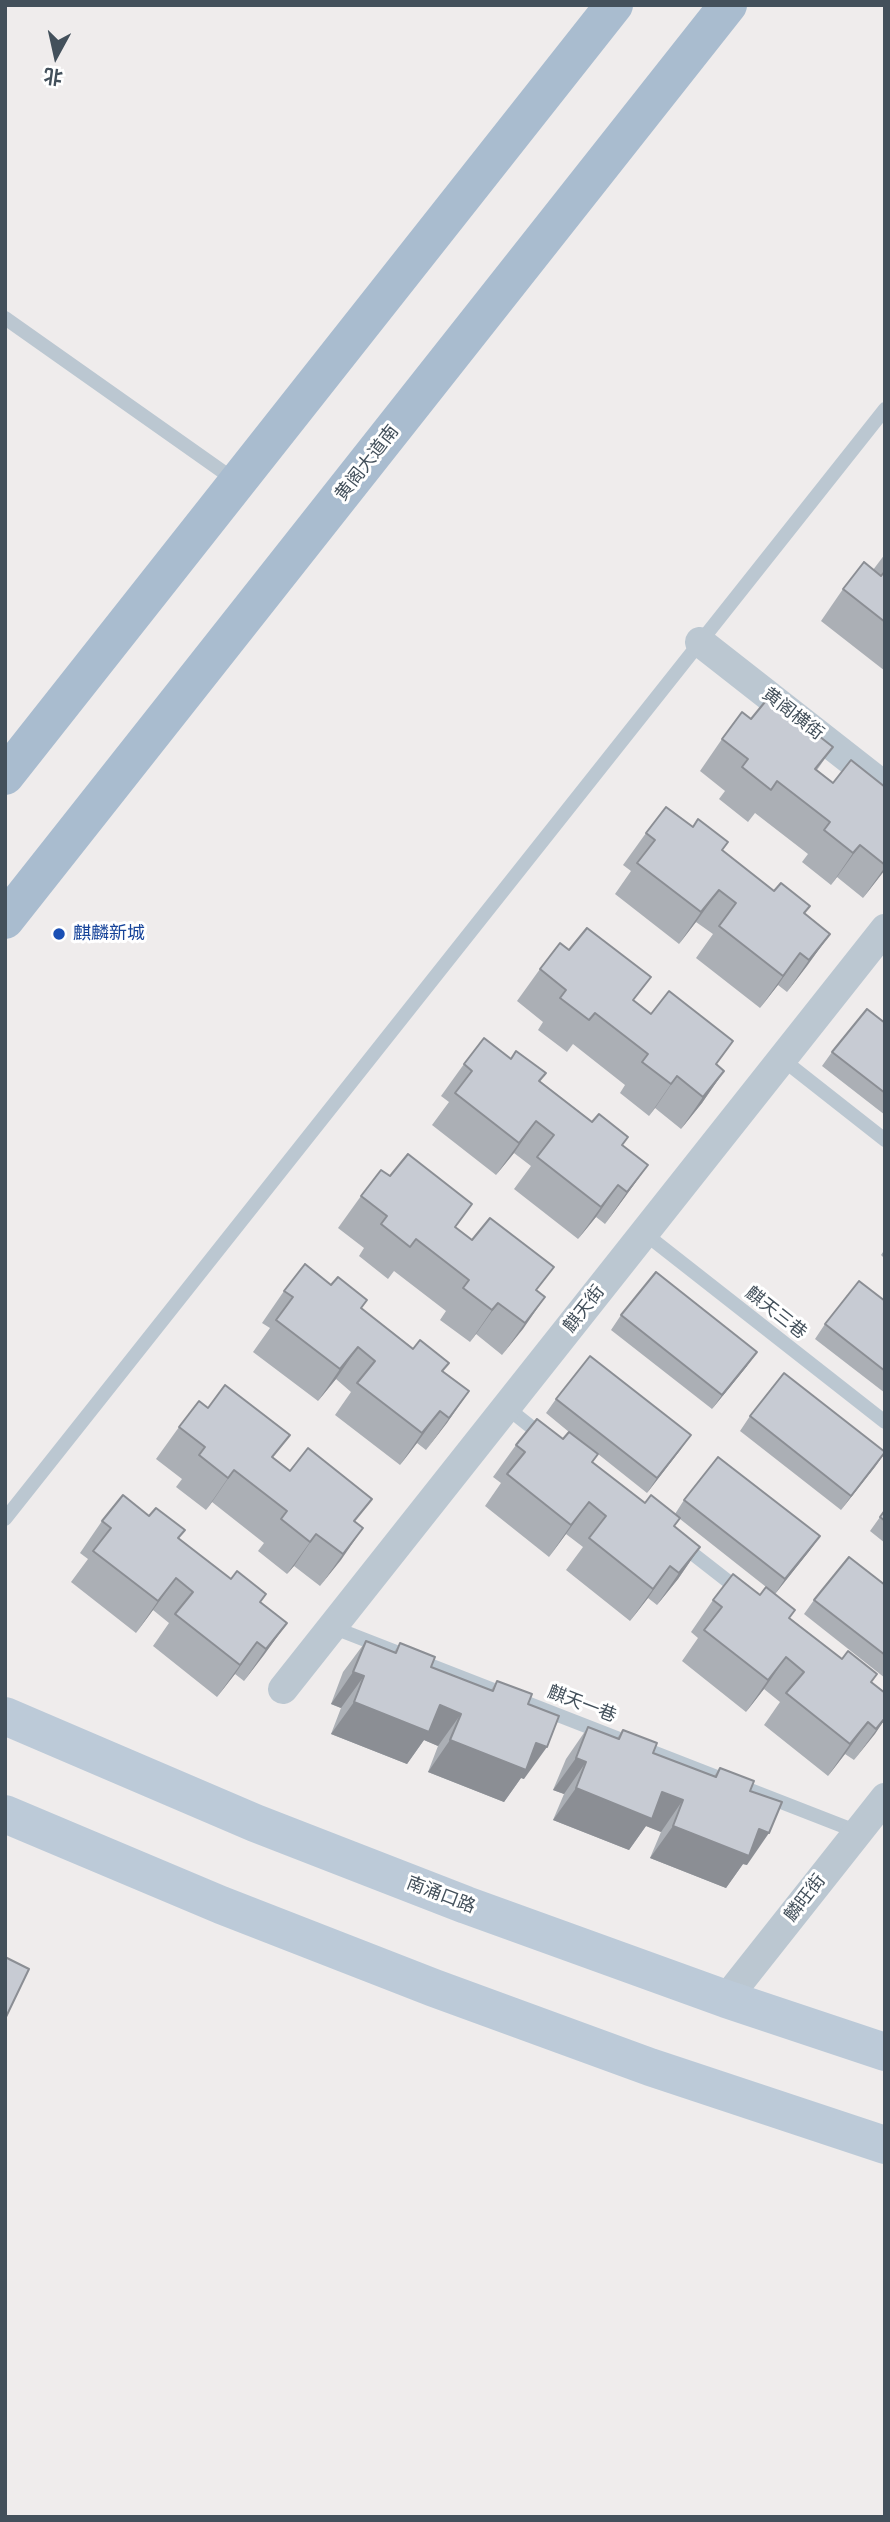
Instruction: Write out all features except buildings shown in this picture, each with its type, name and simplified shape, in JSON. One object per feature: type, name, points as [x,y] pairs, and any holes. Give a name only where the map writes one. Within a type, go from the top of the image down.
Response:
[{"type":"main road","points":[[5,776],[614,5]]},
{"type":"main road","name":"黄阁大道南","points":[[5,920],[728,5]]},
{"type":"main road","name":"南涌口路","points":[[5,1716],[255,1823],[466,1905],[726,1999],[885,2052]]},
{"type":"main road","points":[[5,1814],[233,1910],[434,1988],[650,2067],[885,2145]]},
{"type":"street","name":"黄阁横街","points":[[700,642],[885,787]]},
{"type":"street","name":"麒天街","points":[[283,1689],[885,929]]},
{"type":"street","name":"麟旺街","points":[[726,1999],[885,1798]]},
{"type":"lane","points":[[5,318],[238,482]]},
{"type":"lane","points":[[5,1519],[885,409]]},
{"type":"lane","points":[[782,1059],[885,1140]]},
{"type":"lane","name":"麒天三巷","points":[[644,1233],[885,1422]]},
{"type":"lane","points":[[506,1407],[560,1450]]},
{"type":"lane","points":[[668,1535],[755,1602]]},
{"type":"lane","name":"麒天一巷","points":[[332,1627],[858,1832]]},
{"type":"place","name":"麒麟新城","points":[[59,934]]}]
